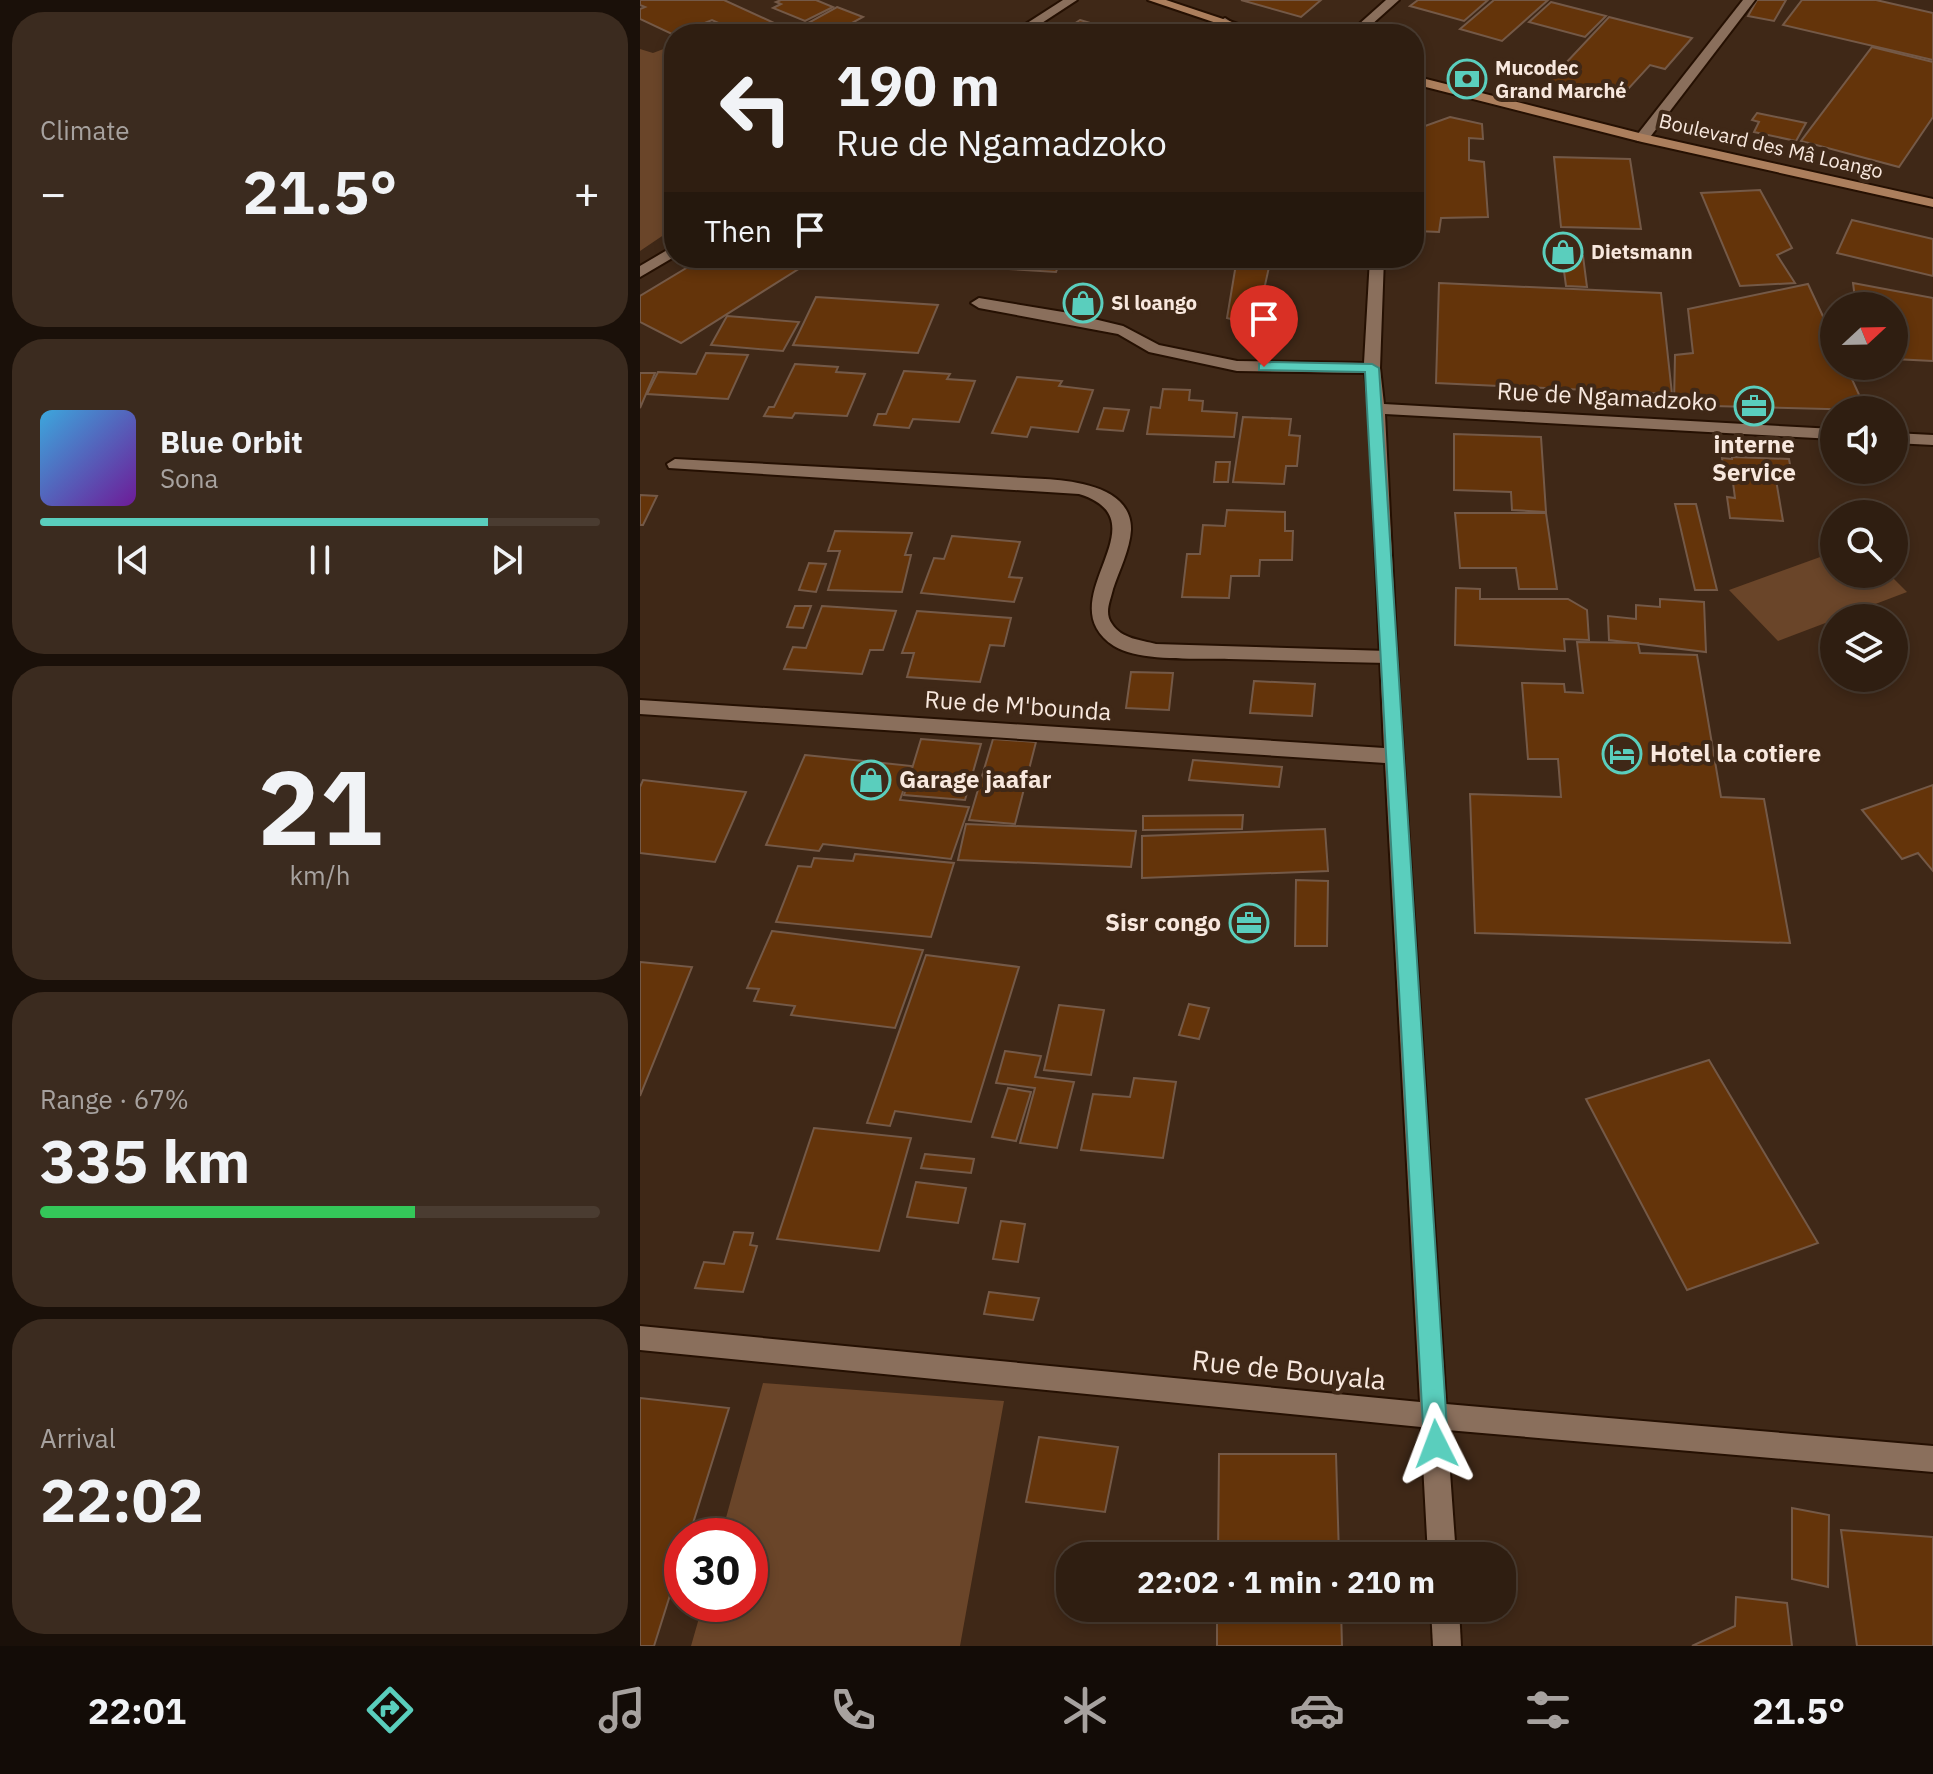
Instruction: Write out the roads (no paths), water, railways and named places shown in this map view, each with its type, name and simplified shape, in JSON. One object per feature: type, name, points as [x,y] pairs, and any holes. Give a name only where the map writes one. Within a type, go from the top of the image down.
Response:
[{"type":"street","points":[[1032,24],[1071,0]]},
{"type":"street","points":[[1154,0],[1231,24]]},
{"type":"street","points":[[1365,24],[1393,0]]},
{"type":"street","points":[[1642,138],[1749,0]]},
{"type":"street","points":[[1221,24],[1225,22]]},
{"type":"street","name":"Boulevard des Mâ Loango","points":[[1424,83],[1642,138],[1931,199]]},
{"type":"street","points":[[640,273],[664,257]]},
{"type":"street","points":[[1377,268],[1372,368],[1377,409],[1393,756],[1441,1542]]},
{"type":"street","points":[[979,303],[1123,331],[1154,349],[1237,366],[1372,368]]},
{"type":"street","name":"Rue de Ngamadzoko","points":[[1377,409],[1820,433]]},
{"type":"street","points":[[1908,439],[1933,440]]},
{"type":"street","points":[[675,464],[1012,483],[1100,494],[1115,502],[1122,518],[1122,530],[1111,576],[1098,611],[1105,629],[1123,643],[1156,650],[1388,657]]},
{"type":"street","name":"Rue de M'bounda","points":[[640,707],[1393,756]]},
{"type":"street","name":"Rue de Bouyala","points":[[640,1338],[1434,1416],[1933,1459]]},
{"type":"street","points":[[1446,1622],[1447,1646]]},
{"type":"place","name":"Mucodec Grand Marché","points":[[1467,79]]},
{"type":"place","name":"Dietsmann","points":[[1563,252]]},
{"type":"place","name":"Sl loango","points":[[1083,303]]},
{"type":"place","name":"interne Service","points":[[1754,406]]},
{"type":"place","name":"Hotel la cotiere","points":[[1622,754]]},
{"type":"place","name":"Garage jaafar","points":[[871,780]]},
{"type":"place","name":"Sisr congo","points":[[1249,923]]}]
